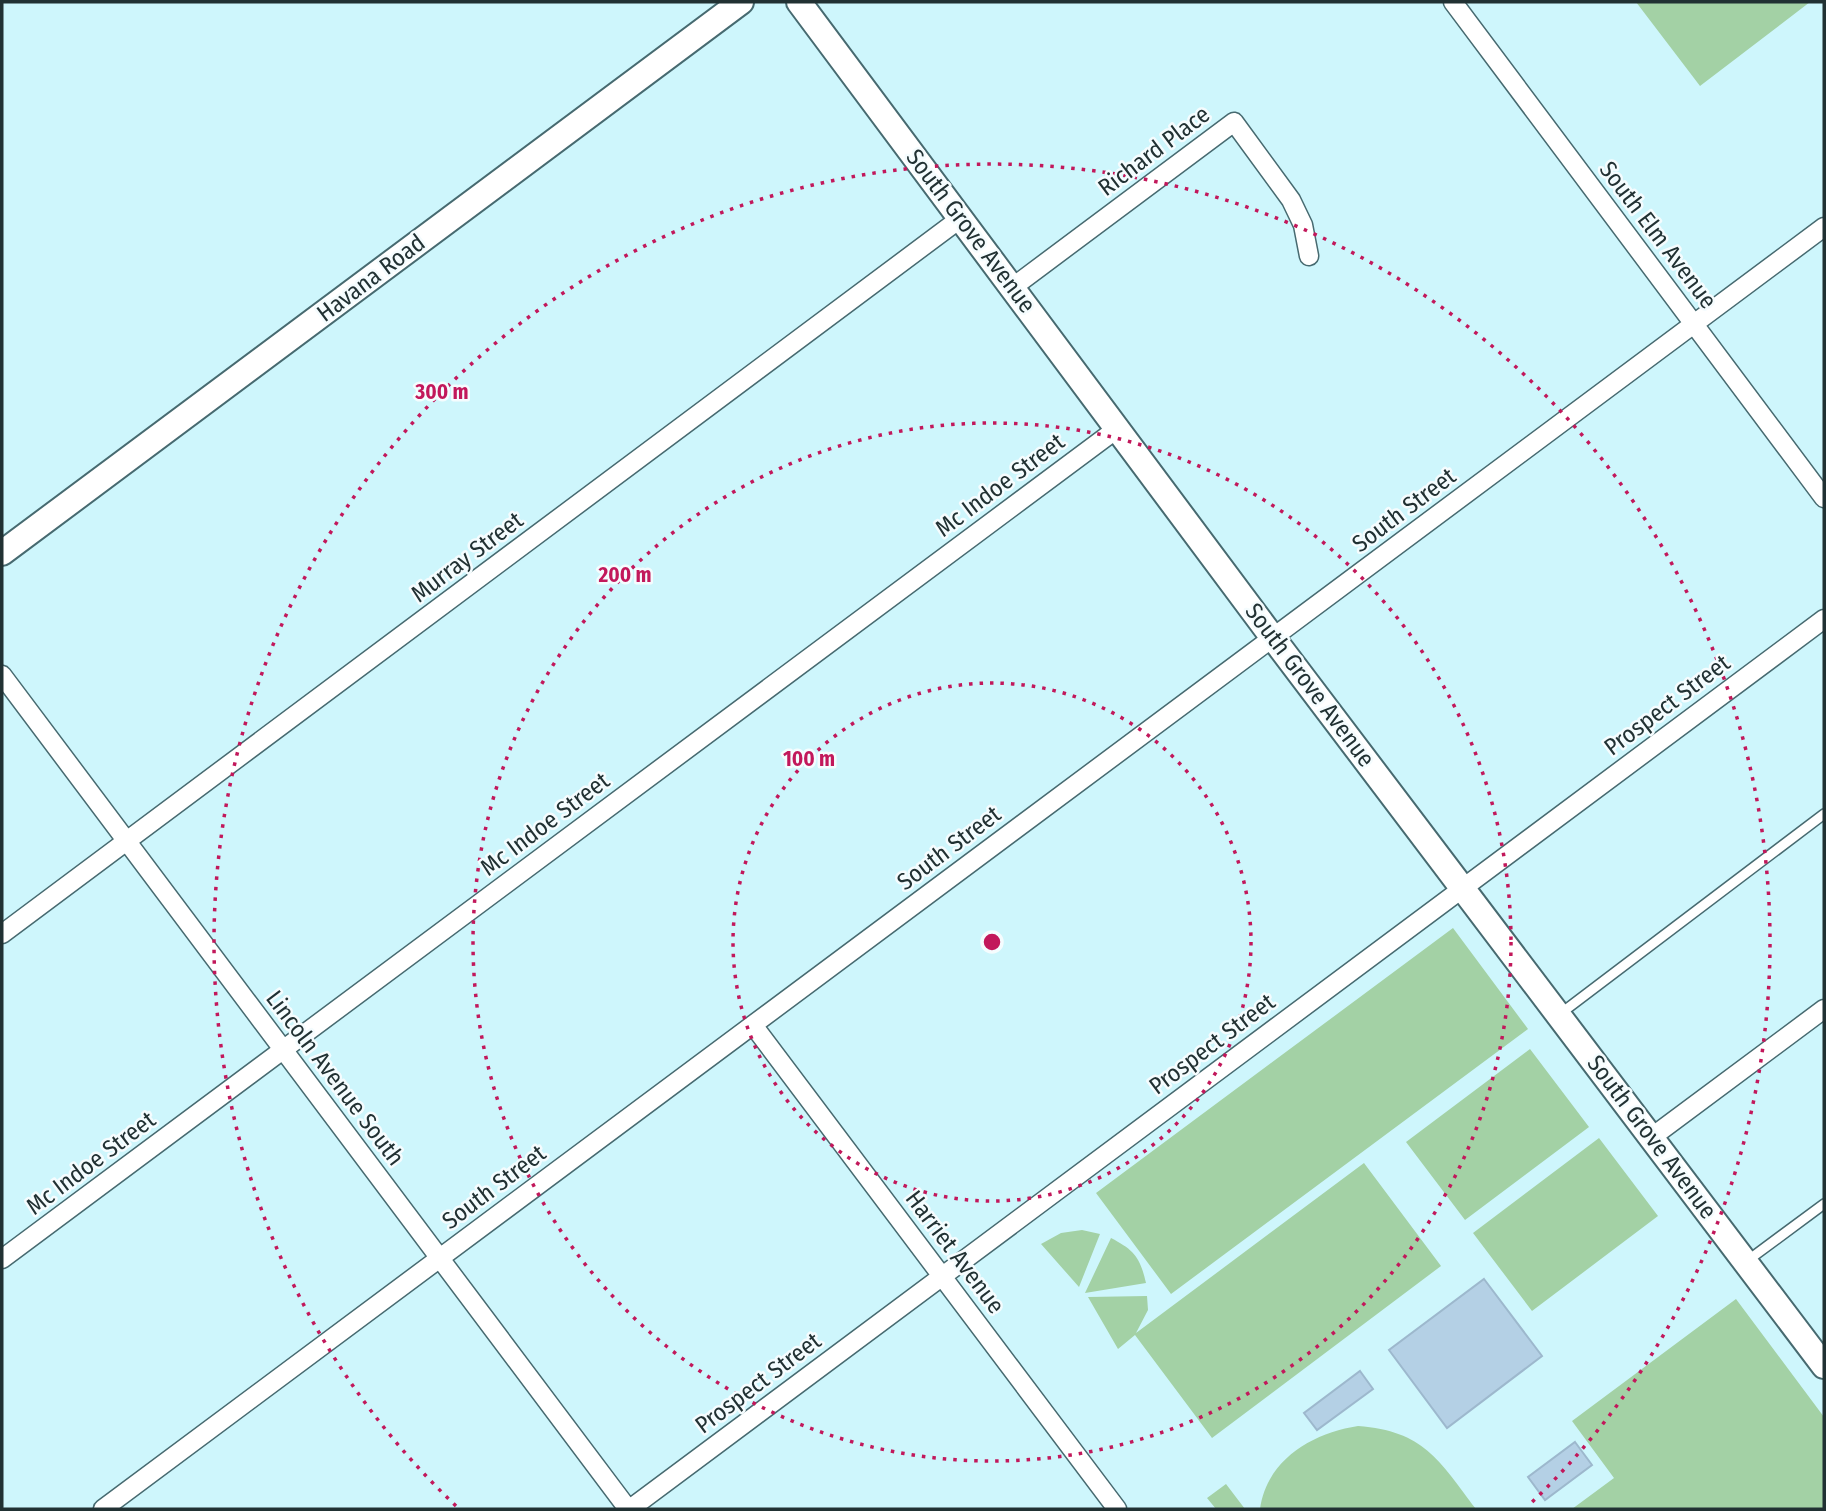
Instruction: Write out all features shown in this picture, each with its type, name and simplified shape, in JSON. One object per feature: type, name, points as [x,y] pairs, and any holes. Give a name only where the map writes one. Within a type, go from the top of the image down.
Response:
[{"type":"street","name":"Havana Road","points":[[2,554],[741,2]]},
{"type":"street","name":"South Grove Avenue","points":[[799,2],[1273,638],[1824,1366]]},
{"type":"street","name":"South Elm Avenue","points":[[1453,2],[1824,498]]},
{"type":"street","name":"Richard Place","points":[[1013,287],[1234,122],[1292,200],[1303,225],[1309,256]]},
{"type":"street","name":"Murray Street","points":[[2,934],[961,218]]},
{"type":"street","name":"South Street","points":[[103,1509],[1824,227]]},
{"type":"street","name":"Mc Indoe Street","points":[[2,1259],[1118,428]]},
{"type":"street","name":"Prospect Street","points":[[629,1509],[1824,619]]},
{"type":"street","name":"Lincoln Avenue South","points":[[2,675],[629,1509]]},
{"type":"street","points":[[1652,1137],[1824,1009]]},
{"type":"street","name":"Harriet Avenue","points":[[753,1025],[1117,1509]]},
{"type":"lane","points":[[1560,1014],[1824,814]]},
{"type":"lane","points":[[1746,1262],[1824,1204]]},
{"type":"green space","points":[[1636,2],[1810,2],[1700,86]]},
{"type":"green space","points":[[1453,928],[1528,1029],[1171,1294],[1096,1193]]},
{"type":"green space","points":[[1530,1049],[1589,1127],[1465,1220],[1406,1142]]},
{"type":"green space","points":[[1599,1138],[1658,1216],[1532,1311],[1473,1233]]},
{"type":"green space","points":[[1364,1163],[1441,1266],[1212,1438],[1135,1335],[1118,1349],[1088,1297],[1147,1296],[1148,1310],[1136,1333]]},
{"type":"green space","points":[[1082,1230],[1100,1234],[1079,1287],[1041,1244],[1061,1233]]},
{"type":"green space","points":[[1111,1238],[1135,1255],[1146,1283],[1085,1293]]},
{"type":"green space","points":[[1736,1299],[1824,1417],[1824,1509],[1572,1509],[1614,1478],[1572,1421]]},
{"type":"green space","points":[[1358,1426],[1399,1434],[1428,1451],[1476,1509],[1260,1509],[1264,1491],[1272,1476],[1295,1451],[1325,1435]]},
{"type":"green space","points":[[1226,1484],[1245,1509],[1216,1509],[1207,1498]]},
{"type":"building","points":[[1484,1279],[1542,1356],[1447,1428],[1389,1350]]},
{"type":"building","points":[[1360,1371],[1373,1389],[1317,1430],[1304,1413]]},
{"type":"building","points":[[1575,1442],[1592,1465],[1545,1500],[1528,1477]]}]
